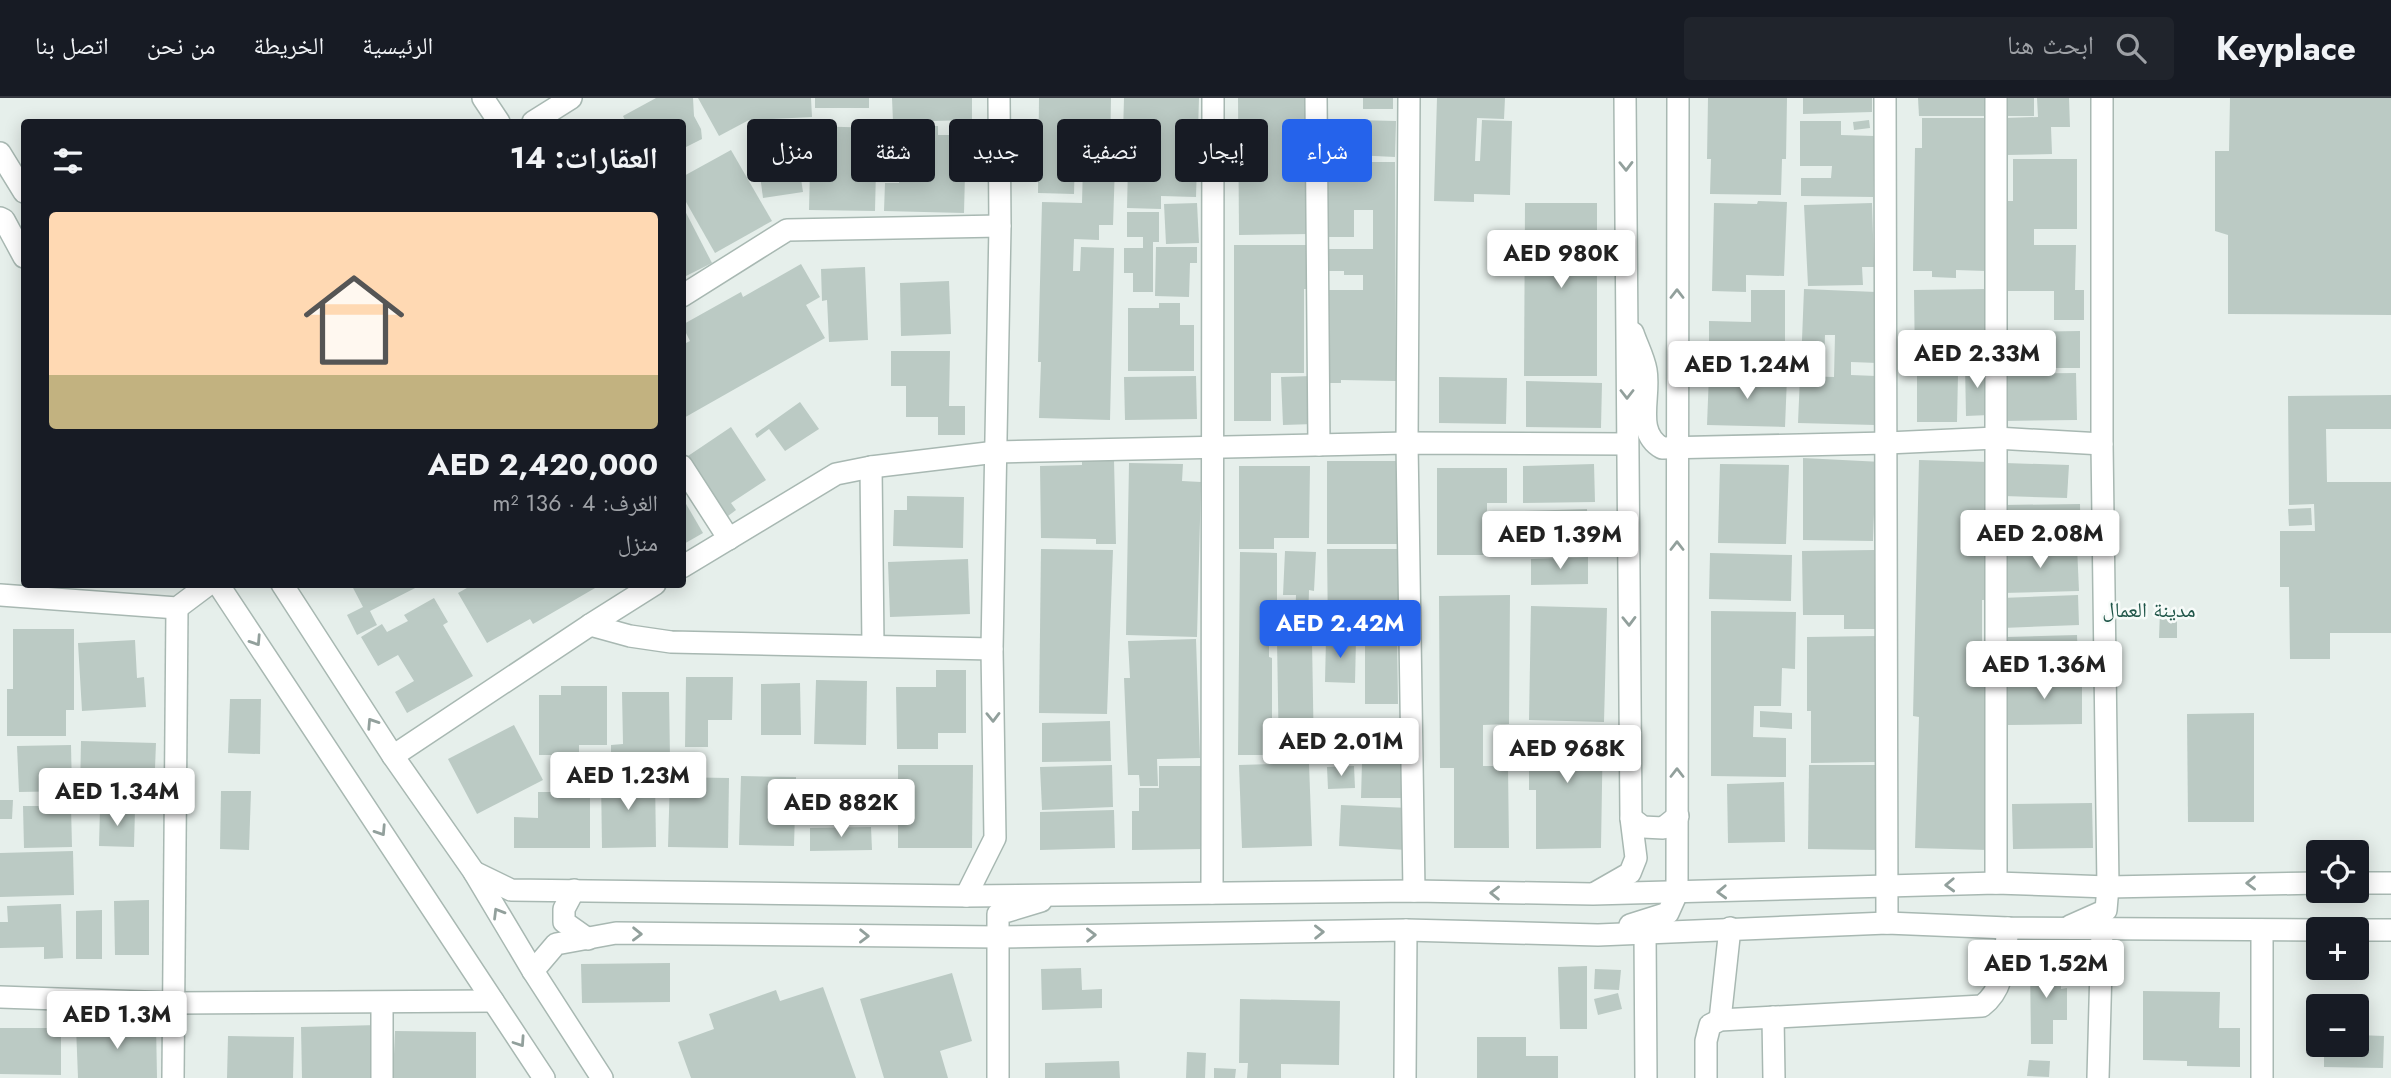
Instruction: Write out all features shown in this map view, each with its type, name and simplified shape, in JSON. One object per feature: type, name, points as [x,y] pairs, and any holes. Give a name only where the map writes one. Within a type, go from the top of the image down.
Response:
[{"type":"street","points":[[483,98],[497,119]]},
{"type":"street","points":[[538,119],[571,98]]},
{"type":"street","points":[[966,896],[995,838],[992,649],[1000,226],[999,98]]},
{"type":"street","points":[[1212,893],[1213,98]]},
{"type":"street","points":[[1316,98],[1319,444]]},
{"type":"street","points":[[1409,98],[1407,443],[1414,891]]},
{"type":"street","points":[[1593,894],[1630,873],[1636,858],[1631,818],[1625,98]]},
{"type":"street","points":[[1598,935],[1668,913],[1677,893],[1678,98]]},
{"type":"street","points":[[1885,98],[1887,923]]},
{"type":"street","points":[[1996,98],[1997,883]]},
{"type":"street","points":[[2065,928],[2106,910],[2108,887],[2102,444],[2102,98]]},
{"type":"street","points":[[0,153],[21,187]]},
{"type":"street","points":[[1,225],[21,253]]},
{"type":"street","points":[[686,293],[787,230],[1000,226]]},
{"type":"street","points":[[1627,317],[1646,370],[1646,430],[1653,443],[1662,448],[1996,438],[2102,444]]},
{"type":"street","points":[[686,566],[836,474],[871,467],[996,452],[1319,444],[1627,444]]},
{"type":"street","points":[[871,467],[873,646]]},
{"type":"street","points":[[686,472],[729,539]]},
{"type":"street","points":[[0,595],[177,608],[204,588]]},
{"type":"street","points":[[221,588],[544,1078]]},
{"type":"street","points":[[285,588],[393,756],[474,872],[533,971],[602,1078]]},
{"type":"street","points":[[393,756],[649,588]]},
{"type":"street","points":[[173,1078],[177,608]]},
{"type":"street","points":[[590,625],[630,636],[671,642],[992,649]]},
{"type":"street","points":[[1631,818],[1643,827],[1663,828],[1678,816]]},
{"type":"street","points":[[474,872],[511,890],[966,896],[1414,891],[1593,894],[1997,883],[2108,887],[2306,883]]},
{"type":"street","points":[[2369,883],[2391,883]]},
{"type":"street","points":[[574,890],[564,909],[564,922],[588,939]]},
{"type":"street","points":[[998,1078],[998,914],[1061,894]]},
{"type":"street","points":[[533,971],[556,944],[615,933],[998,937],[1406,930],[1598,935],[1887,923],[2102,930],[2306,930]]},
{"type":"street","points":[[1720,1020],[1730,928]]},
{"type":"street","points":[[1706,1078],[1706,1041],[1710,1025],[1720,1020],[1982,1006],[1994,997],[2000,982],[2008,928]]},
{"type":"street","points":[[1405,1078],[1406,930]]},
{"type":"street","points":[[2098,1078],[2102,930]]},
{"type":"street","points":[[2262,930],[2262,1078]]},
{"type":"street","points":[[2369,930],[2391,930]]},
{"type":"street","points":[[1645,932],[1646,1078]]},
{"type":"street","points":[[0,997],[173,1003],[493,1001]]},
{"type":"street","points":[[382,1003],[382,1078]]},
{"type":"street","points":[[1773,1017],[1774,1078]]},
{"type":"building","points":[[656,98],[693,98],[694,116],[701,129],[702,139],[686,147],[686,119],[624,119],[623,116]]},
{"type":"building","points":[[698,98],[811,98],[812,117],[747,119],[719,136]]},
{"type":"building","points":[[815,98],[869,98],[869,108],[815,108]]},
{"type":"building","points":[[892,98],[972,98],[972,119],[893,119]]},
{"type":"building","points":[[1039,98],[1111,98],[1111,119],[1057,119],[1057,182],[1074,182],[1074,194],[1038,193],[1038,182],[1043,182],[1043,119],[1039,119]]},
{"type":"building","points":[[1124,98],[1199,98],[1198,119],[1175,119],[1175,182],[1196,182],[1196,197],[1161,196],[1161,209],[1127,208],[1128,182],[1161,182],[1161,119],[1123,119]]},
{"type":"building","points":[[1238,98],[1310,98],[1310,119],[1282,119],[1282,182],[1311,182],[1311,234],[1239,235],[1239,182],[1268,182],[1268,119],[1238,119]]},
{"type":"building","points":[[1363,98],[1393,98],[1393,109],[1363,109]]},
{"type":"building","points":[[1437,98],[1505,98],[1504,119],[1477,118],[1475,161],[1480,161],[1482,120],[1512,121],[1510,195],[1474,194],[1474,202],[1434,201]]},
{"type":"building","points":[[1708,98],[1787,98],[1786,159],[1782,159],[1781,195],[1710,194],[1711,159],[1707,159]]},
{"type":"building","points":[[1803,98],[1872,98],[1872,112],[1803,114]]},
{"type":"building","points":[[1918,98],[1992,98],[1992,116],[1919,116]]},
{"type":"building","points":[[2002,98],[2034,98],[2034,116],[2002,116]]},
{"type":"building","points":[[2037,98],[2069,98],[2070,127],[2051,127],[2052,154],[2006,155],[2005,118],[2038,117]]},
{"type":"building","points":[[2230,98],[2391,98],[2391,315],[2228,314],[2228,235],[2215,231],[2215,151],[2229,151]]},
{"type":"building","points":[[1922,118],[1989,118],[1986,271],[1956,270],[1956,278],[1932,277],[1932,271],[1913,271],[1915,148],[1922,148]]},
{"type":"building","points":[[1372,120],[1396,121],[1395,157],[1372,156]]},
{"type":"building","points":[[1869,120],[1870,128],[1854,130],[1853,122]]},
{"type":"building","points":[[1800,121],[1841,121],[1841,135],[1874,136],[1873,197],[1801,196],[1801,178],[1831,178],[1832,166],[1800,166]]},
{"type":"building","points":[[935,126],[938,126],[938,135],[949,135],[949,182],[965,182],[964,213],[884,211],[885,183],[935,182]]},
{"type":"building","points":[[837,127],[851,127],[851,182],[876,182],[875,211],[809,210],[810,182],[837,182]]},
{"type":"building","points":[[731,150],[747,182],[772,221],[715,253],[686,202],[686,175]]},
{"type":"building","points":[[2013,159],[2077,159],[2077,229],[2034,229],[2034,245],[2076,245],[2075,290],[2084,290],[2084,320],[2054,320],[2054,291],[2006,291],[2007,201],[2013,201]]},
{"type":"building","points":[[1372,162],[1395,162],[1396,381],[1341,380],[1341,383],[1326,383],[1327,290],[1363,290],[1363,275],[1324,271],[1324,249],[1373,249],[1373,210],[1354,210],[1354,237],[1322,237],[1323,182],[1372,182]]},
{"type":"building","points":[[761,182],[801,182],[803,192],[763,198]]},
{"type":"building","points":[[1083,182],[1114,182],[1113,225],[1099,225],[1099,240],[1074,239],[1073,271],[1080,271],[1081,247],[1114,248],[1110,420],[1039,418],[1042,202],[1082,203]]},
{"type":"building","points":[[1758,201],[1787,202],[1784,276],[1746,275],[1746,292],[1712,291],[1714,203],[1757,204]]},
{"type":"building","points":[[1197,203],[1199,243],[1166,244],[1164,204]]},
{"type":"building","points":[[1525,203],[1597,203],[1597,376],[1524,376]]},
{"type":"building","points":[[1872,203],[1874,267],[1862,267],[1863,285],[1808,286],[1804,205]]},
{"type":"building","points":[[1127,212],[1159,212],[1159,242],[1153,242],[1153,292],[1133,292],[1133,273],[1124,273],[1124,248],[1143,248],[1143,237],[1127,237]]},
{"type":"building","points":[[686,213],[712,263],[686,276]]},
{"type":"building","points":[[1234,245],[1312,245],[1312,289],[1304,289],[1304,373],[1271,373],[1271,421],[1234,421]]},
{"type":"building","points":[[1156,247],[1197,247],[1197,263],[1190,263],[1189,297],[1155,296]]},
{"type":"building","points":[[801,264],[820,297],[806,305],[825,338],[686,417],[686,343],[690,341],[686,333],[686,323],[741,292],[743,297]]},
{"type":"building","points":[[865,267],[868,340],[829,342],[827,300],[822,301],[821,269]]},
{"type":"building","points":[[949,281],[951,334],[901,336],[900,283]]},
{"type":"building","points":[[1804,289],[1876,292],[1878,363],[1851,362],[1851,375],[1876,376],[1875,425],[1798,423],[1800,376],[1834,377],[1835,335],[1825,335],[1824,365],[1801,365]]},
{"type":"building","points":[[1988,289],[1989,344],[1956,344],[1957,366],[1915,367],[1914,290]]},
{"type":"building","points":[[1751,290],[1785,290],[1785,354],[1753,353],[1753,357],[1709,355],[1709,321],[1751,322]]},
{"type":"building","points":[[1159,303],[1180,303],[1180,325],[1194,325],[1194,371],[1128,371],[1128,308],[1159,308]]},
{"type":"building","points":[[2080,331],[2080,368],[2007,368],[2006,332]]},
{"type":"building","points":[[1963,345],[1987,346],[1987,363],[1962,363]]},
{"type":"building","points":[[891,351],[950,351],[949,406],[965,406],[965,435],[938,435],[938,417],[906,417],[906,386],[891,386]]},
{"type":"building","points":[[1965,365],[1988,365],[1989,415],[1966,416]]},
{"type":"building","points":[[2076,373],[2077,420],[2004,421],[2004,374]]},
{"type":"building","points":[[1709,374],[1787,377],[1785,427],[1707,425]]},
{"type":"building","points":[[1917,374],[1958,374],[1957,422],[1917,422]]},
{"type":"building","points":[[1196,376],[1197,419],[1125,420],[1124,377]]},
{"type":"building","points":[[1312,376],[1314,424],[1283,425],[1281,377]]},
{"type":"building","points":[[1439,377],[1507,378],[1506,424],[1439,423]]},
{"type":"building","points":[[1526,381],[1602,383],[1601,428],[1526,427]]},
{"type":"building","points":[[2391,395],[2391,429],[2326,429],[2327,482],[2391,482],[2391,633],[2330,633],[2330,659],[2290,659],[2289,587],[2280,587],[2280,531],[2315,531],[2314,504],[2289,505],[2288,396]]},
{"type":"building","points":[[800,402],[819,429],[785,451],[769,429],[757,438],[755,434]]},
{"type":"building","points":[[731,427],[766,480],[731,503],[736,510],[728,516],[688,456]]},
{"type":"building","points":[[1803,458],[1882,462],[1882,514],[1874,514],[1873,541],[1803,540]]},
{"type":"building","points":[[1082,460],[1114,460],[1116,544],[1096,544],[1096,539],[1041,538],[1040,466],[1082,465]]},
{"type":"building","points":[[1919,460],[1989,462],[1989,600],[1982,600],[1982,675],[1992,675],[1988,850],[1915,848],[1919,717],[1913,716]]},
{"type":"building","points":[[1327,461],[1402,461],[1402,544],[1327,544]]},
{"type":"building","points":[[1129,463],[1183,464],[1182,481],[1201,482],[1197,637],[1126,635]]},
{"type":"building","points":[[2005,463],[2069,465],[2067,498],[2004,496]]},
{"type":"building","points":[[1594,464],[1595,502],[1523,503],[1523,466]]},
{"type":"building","points":[[1720,464],[1789,465],[1786,544],[1718,543]]},
{"type":"building","points":[[1239,466],[1310,466],[1309,538],[1274,538],[1274,549],[1239,549]]},
{"type":"building","points":[[1437,468],[1507,468],[1507,503],[1487,503],[1487,512],[1510,512],[1510,555],[1437,555]]},
{"type":"building","points":[[907,496],[964,497],[963,548],[893,546],[894,510],[907,510]]},
{"type":"building","points":[[686,504],[703,533],[686,543]]},
{"type":"building","points":[[2080,504],[2081,543],[2006,545],[2005,505]]},
{"type":"building","points":[[2311,508],[2312,525],[2289,526],[2288,509]]},
{"type":"building","points":[[1587,509],[1588,549],[1524,550],[1523,511]]},
{"type":"building","points":[[2077,546],[2079,591],[2002,593],[2001,548]]},
{"type":"building","points":[[1041,549],[1113,550],[1107,714],[1039,713]]},
{"type":"building","points":[[1327,549],[1402,549],[1403,633],[1397,633],[1398,704],[1365,704],[1365,635],[1328,635]]},
{"type":"building","points":[[1874,550],[1876,629],[1844,629],[1844,615],[1803,615],[1802,551]]},
{"type":"building","points":[[1285,551],[1316,552],[1314,591],[1309,590],[1308,626],[1295,626],[1296,595],[1283,595]]},
{"type":"building","points":[[1240,552],[1277,553],[1277,639],[1269,639],[1269,657],[1272,658],[1272,755],[1238,755]]},
{"type":"building","points":[[1710,553],[1792,555],[1791,601],[1709,599]]},
{"type":"building","points":[[1588,557],[1588,584],[1531,585],[1531,559]]},
{"type":"building","points":[[968,559],[970,614],[890,617],[888,562]]},
{"type":"building","points":[[353,588],[415,588],[370,611],[377,625],[357,635],[347,615],[363,607]]},
{"type":"building","points":[[467,588],[595,588],[533,624],[530,619],[487,643],[458,593]]},
{"type":"building","points":[[1510,595],[1509,724],[1483,725],[1483,766],[1508,766],[1509,848],[1454,848],[1454,768],[1440,768],[1439,596]]},
{"type":"building","points":[[2078,595],[2079,625],[2002,628],[2001,598]]},
{"type":"building","points":[[434,598],[448,622],[443,625],[473,676],[407,713],[395,692],[414,681],[398,655],[378,666],[361,637],[382,624],[387,632],[408,621],[404,615]]},
{"type":"building","points":[[1531,606],[1607,608],[1604,722],[1529,720]]},
{"type":"building","points":[[1711,611],[1796,612],[1795,669],[1782,668],[1781,706],[1754,706],[1753,737],[1786,738],[1786,777],[1711,776]]},
{"type":"building","points":[[2160,612],[2177,612],[2177,638],[2159,638]]},
{"type":"building","points":[[13,629],[74,629],[74,710],[66,710],[66,736],[7,736],[7,689],[13,689]]},
{"type":"building","points":[[2077,635],[2078,662],[2007,664],[2006,637]]},
{"type":"building","points":[[1878,636],[1875,762],[1811,763],[1811,711],[1807,711],[1807,637]]},
{"type":"building","points":[[1326,638],[1356,639],[1355,683],[1325,682]]},
{"type":"building","points":[[1196,639],[1200,758],[1157,759],[1158,786],[1140,786],[1139,775],[1128,775],[1124,678],[1130,678],[1128,641]]},
{"type":"building","points":[[135,640],[137,678],[144,677],[146,707],[82,711],[78,643]]},
{"type":"building","points":[[1277,640],[1312,640],[1314,758],[1279,759]]},
{"type":"building","points":[[936,670],[966,670],[966,733],[938,733],[938,749],[897,749],[896,687],[936,687]]},
{"type":"building","points":[[686,677],[733,677],[732,720],[708,720],[708,747],[685,747]]},
{"type":"building","points":[[2082,677],[2082,724],[2007,725],[2007,678]]},
{"type":"building","points":[[816,680],[867,681],[866,745],[814,744]]},
{"type":"building","points":[[800,683],[801,735],[761,735],[761,684]]},
{"type":"building","points":[[561,686],[607,686],[607,745],[579,745],[579,755],[539,755],[539,695],[561,695]]},
{"type":"building","points":[[622,692],[669,692],[670,759],[611,759],[611,745],[623,744]]},
{"type":"building","points":[[230,699],[261,699],[260,754],[228,753]]},
{"type":"building","points":[[1760,711],[1792,713],[1792,729],[1760,727]]},
{"type":"building","points":[[2254,713],[2254,822],[2188,822],[2187,714]]},
{"type":"building","points":[[1110,721],[1111,761],[1042,762],[1042,723]]},
{"type":"building","points":[[1375,721],[1405,722],[1401,798],[1361,798],[1362,762],[1329,762],[1330,723],[1375,724]]},
{"type":"building","points":[[514,725],[543,780],[477,814],[448,759]]},
{"type":"building","points":[[1603,725],[1601,848],[1536,849],[1536,790],[1529,790],[1529,726]]},
{"type":"building","points":[[81,741],[156,743],[154,794],[80,792]]},
{"type":"building","points":[[71,745],[72,791],[19,792],[17,746]]},
{"type":"building","points":[[1309,763],[1312,846],[1242,848],[1239,765]]},
{"type":"building","points":[[898,765],[973,765],[972,848],[898,848]]},
{"type":"building","points":[[1112,765],[1113,807],[1042,810],[1040,767]]},
{"type":"building","points":[[1809,765],[1879,765],[1880,850],[1808,849]]},
{"type":"building","points":[[1159,766],[1202,766],[1204,849],[1132,850],[1132,811],[1139,811],[1139,788],[1159,788]]},
{"type":"building","points":[[1354,766],[1355,788],[1328,789],[1327,767]]},
{"type":"building","points":[[552,774],[590,775],[590,848],[514,848],[514,817],[538,818],[538,792],[552,792]]},
{"type":"building","points":[[741,776],[796,777],[794,846],[739,845]]},
{"type":"building","points":[[655,777],[656,847],[602,848],[601,778]]},
{"type":"building","points":[[670,777],[729,778],[728,848],[668,847]]},
{"type":"building","points":[[825,779],[862,779],[862,823],[808,823],[808,788],[825,787]]},
{"type":"building","points":[[1784,782],[1785,842],[1728,843],[1727,784]]},
{"type":"building","points":[[221,791],[251,791],[249,850],[220,849]]},
{"type":"building","points":[[0,800],[13,800],[12,819],[0,819]]},
{"type":"building","points":[[2092,803],[2093,848],[2013,849],[2012,804]]},
{"type":"building","points":[[1341,805],[1409,808],[1407,850],[1339,846]]},
{"type":"building","points":[[23,806],[71,806],[72,847],[24,848]]},
{"type":"building","points":[[100,808],[135,809],[134,847],[99,846]]},
{"type":"building","points":[[1114,810],[1115,848],[1040,850],[1040,812]]},
{"type":"building","points":[[871,827],[872,850],[810,851],[810,828]]},
{"type":"building","points":[[73,851],[74,895],[0,897],[0,853]]},
{"type":"building","points":[[149,900],[149,955],[115,955],[114,901]]},
{"type":"building","points":[[61,904],[63,958],[44,959],[44,947],[0,948],[0,922],[8,922],[7,906]]},
{"type":"building","points":[[102,910],[102,959],[76,959],[76,911]]},
{"type":"building","points":[[2061,961],[2061,989],[2067,988],[2067,1020],[2053,1020],[2053,1044],[2031,1044],[2030,962]]},
{"type":"building","points":[[670,963],[670,1002],[582,1003],[581,964]]},
{"type":"building","points":[[1587,966],[1587,1029],[1560,1029],[1558,967]]},
{"type":"building","points":[[1081,968],[1082,990],[1102,989],[1102,1008],[1042,1010],[1041,969]]},
{"type":"building","points":[[1595,969],[1621,970],[1619,990],[1594,989]]},
{"type":"building","points":[[952,973],[972,1041],[940,1051],[948,1078],[884,1078],[860,999]]},
{"type":"building","points":[[823,987],[856,1078],[691,1078],[678,1042],[714,1029],[709,1014],[776,990],[780,1001]]},
{"type":"building","points":[[2143,991],[2220,992],[2219,1028],[2240,1028],[2240,1067],[2187,1066],[2187,1061],[2143,1060]]},
{"type":"building","points":[[1618,993],[1622,1009],[1598,1015],[1594,999]]},
{"type":"building","points":[[1240,999],[1340,1001],[1339,1065],[1281,1064],[1281,1078],[1247,1078],[1248,1063],[1239,1063]]},
{"type":"building","points":[[156,1024],[157,1078],[78,1078],[76,1026]]},
{"type":"building","points":[[378,1025],[380,1078],[302,1078],[301,1027]]},
{"type":"building","points":[[0,1028],[61,1028],[61,1075],[0,1074]]},
{"type":"building","points":[[395,1031],[476,1032],[476,1078],[393,1078]]},
{"type":"building","points":[[2369,1035],[2384,1036],[2383,1068],[2324,1067],[2324,1057],[2369,1057]]},
{"type":"building","points":[[228,1036],[294,1037],[293,1078],[227,1078]]},
{"type":"building","points":[[1477,1037],[1526,1037],[1526,1056],[1558,1056],[1558,1078],[1477,1078]]},
{"type":"building","points":[[1187,1052],[1206,1053],[1205,1078],[1186,1078]]},
{"type":"building","points":[[2029,1060],[2050,1061],[2049,1077],[2027,1076]]},
{"type":"building","points":[[1119,1061],[1120,1078],[1045,1078],[1045,1063]]},
{"type":"building","points":[[1214,1068],[1236,1069],[1235,1078],[1214,1078]]},
{"type":"district","name":"مدينة العمال","points":[[2149,610]]}]
